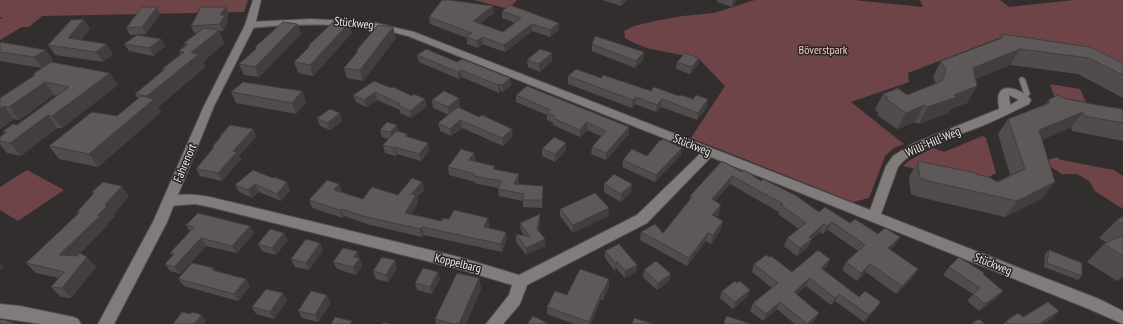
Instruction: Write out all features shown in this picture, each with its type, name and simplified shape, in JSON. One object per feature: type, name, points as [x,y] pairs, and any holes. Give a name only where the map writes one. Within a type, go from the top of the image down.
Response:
[{"type":"street","name":"Fahrenort","points":[[106,324],[149,244],[209,106],[250,25],[257,0]]},
{"type":"street","name":"Stückweg","points":[[250,25],[310,21],[340,21],[368,24],[398,30],[430,40],[708,152],[1094,304],[1123,318]]},
{"type":"street","points":[[1005,111],[1004,94],[1006,92],[1014,92],[1024,97]]},
{"type":"street","name":"Willi-Hill-Weg","points":[[874,217],[892,166],[897,159],[914,148],[1025,102],[1026,100],[1024,97]]},
{"type":"street","points":[[494,324],[518,295],[520,282],[642,219],[704,158],[708,152]]},
{"type":"street","name":"Koppelbarg","points":[[169,201],[195,200],[210,202],[459,263],[520,282]]},
{"type":"street","points":[[0,311],[20,313],[73,324]]},
{"type":"lane","points":[[1022,79],[1027,94],[1024,97]]},
{"type":"green space","points":[[0,0],[248,0],[244,12],[42,16],[29,27],[22,27],[0,40],[0,19],[3,17],[0,17]]},
{"type":"green space","points":[[474,0],[517,0],[508,9]]},
{"type":"green space","name":"Böverstpark","points":[[755,0],[854,0],[923,7],[920,0],[1000,0],[1009,7],[1074,0],[1123,0],[1123,75],[1076,51],[999,38],[908,73],[909,82],[851,102],[904,144],[894,148],[885,156],[869,198],[853,202],[691,138],[725,86],[698,58],[650,49],[625,38],[624,31],[634,26],[683,16],[714,13]]},
{"type":"green space","points":[[1050,84],[1080,89],[1086,102],[1054,96]]},
{"type":"green space","points":[[983,136],[986,138],[996,173],[978,183],[903,166],[910,160],[933,148],[944,152]]},
{"type":"green space","points":[[1057,157],[1061,160],[1114,170],[1123,176],[1123,207],[1121,208],[1095,191],[1089,181],[1077,174],[1062,174],[1051,167],[1048,160]]},
{"type":"green space","points":[[27,170],[64,190],[18,221],[0,210],[0,187]]},
{"type":"building","points":[[442,0],[493,6],[473,21],[503,32],[521,18],[502,11],[510,5],[559,23],[550,30],[532,24],[504,45],[482,37],[477,41],[466,37],[472,33],[429,17]]},
{"type":"building","points":[[142,7],[157,7],[142,27],[126,28]]},
{"type":"building","points":[[201,7],[226,7],[220,15],[225,15],[220,24],[191,26]]},
{"type":"building","points":[[84,19],[68,38],[107,44],[96,52],[48,45],[71,20]]},
{"type":"building","points":[[334,21],[349,23],[310,65],[294,62],[310,46],[308,46]]},
{"type":"building","points":[[283,22],[297,24],[255,67],[239,64],[257,48],[255,47]]},
{"type":"building","points":[[378,25],[393,27],[360,70],[344,68],[358,51],[356,51]]},
{"type":"building","points":[[204,28],[219,30],[191,53],[199,54],[147,96],[135,94],[165,69],[162,69],[184,52],[179,51],[188,44],[184,43]]},
{"type":"building","points":[[1002,34],[1090,47],[1123,63],[1123,75],[1089,58],[1020,49],[973,68],[977,86],[954,95],[957,97],[927,107],[924,105],[906,113],[885,98],[888,98],[883,94],[898,88],[907,95],[942,81],[946,70],[941,61],[1002,38]]},
{"type":"building","points":[[137,35],[161,39],[149,48],[124,44]]},
{"type":"building","points":[[595,36],[644,52],[636,61],[592,44]]},
{"type":"building","points":[[0,42],[46,50],[34,57],[0,52]]},
{"type":"building","points":[[426,49],[457,62],[462,59],[510,78],[502,85],[498,85],[461,70],[458,72],[417,55]]},
{"type":"building","points":[[540,49],[552,53],[539,64],[527,60]]},
{"type":"building","points":[[685,53],[699,58],[692,67],[677,62]]},
{"type":"building","points":[[51,62],[110,73],[52,116],[48,115],[10,143],[0,141],[0,137],[7,132],[3,131],[13,124],[17,125],[69,87],[45,82],[9,107],[4,106],[0,109],[0,98],[35,75],[33,74]]},
{"type":"building","points":[[576,69],[601,78],[603,75],[651,91],[654,87],[679,96],[681,95],[693,99],[696,95],[708,99],[698,113],[662,99],[657,105],[636,97],[633,100],[568,76]]},
{"type":"building","points":[[374,81],[391,88],[393,87],[412,96],[414,94],[425,99],[410,111],[398,105],[400,104],[375,92],[364,100],[353,95]]},
{"type":"building","points":[[243,82],[302,91],[292,103],[231,92]]},
{"type":"building","points":[[527,86],[629,127],[606,153],[592,147],[606,131],[587,122],[580,130],[553,118],[555,116],[547,113],[550,110],[516,95]]},
{"type":"building","points":[[444,91],[459,98],[448,107],[432,100]]},
{"type":"building","points":[[1058,95],[1063,98],[1123,109],[1123,123],[1084,116],[1083,112],[1039,130],[1055,182],[1017,201],[920,178],[918,161],[976,173],[989,177],[997,182],[1025,169],[1008,119],[1049,103],[1047,102],[1050,101],[1048,100]]},
{"type":"building","points":[[141,96],[154,99],[89,154],[49,146],[92,112],[117,116]]},
{"type":"building","points":[[458,107],[479,117],[482,115],[512,129],[502,138],[460,120],[450,129],[438,123]]},
{"type":"building","points":[[330,109],[340,113],[327,123],[317,118]]},
{"type":"building","points":[[387,122],[397,125],[390,132],[380,130]]},
{"type":"building","points":[[230,125],[253,129],[233,151],[237,152],[218,173],[196,169],[214,147],[212,147],[220,136]]},
{"type":"building","points":[[396,131],[407,134],[405,136],[428,143],[419,154],[383,145]]},
{"type":"building","points":[[554,137],[566,143],[555,154],[542,149]]},
{"type":"building","points":[[663,139],[682,148],[656,175],[623,160],[632,149],[647,156],[660,140],[661,141]]},
{"type":"building","points":[[461,149],[474,153],[469,160],[495,166],[493,169],[519,174],[514,184],[543,186],[542,200],[523,200],[524,194],[498,189],[501,181],[474,176],[475,174],[448,167]]},
{"type":"building","points":[[722,161],[742,172],[744,170],[761,181],[763,179],[795,195],[819,212],[825,207],[850,223],[855,219],[878,234],[885,228],[900,237],[888,248],[918,269],[902,286],[870,264],[861,273],[846,262],[865,245],[832,222],[827,226],[824,224],[809,237],[812,239],[800,248],[787,238],[806,223],[781,205],[783,204],[732,176],[712,199],[721,205],[712,215],[723,221],[713,235],[708,233],[689,258],[641,232],[655,224],[663,233],[692,197],[690,196]]},
{"type":"building","points":[[253,170],[287,182],[277,194],[255,184],[248,190],[235,185]]},
{"type":"building","points":[[614,174],[632,184],[621,194],[604,184]]},
{"type":"building","points":[[412,178],[422,182],[411,194],[416,195],[405,213],[441,221],[443,218],[449,219],[454,210],[488,218],[484,227],[506,232],[501,244],[422,227],[420,229],[367,217],[309,200],[327,180],[339,184],[334,190],[363,199],[372,187],[398,195]]},
{"type":"building","points":[[103,182],[122,186],[105,205],[107,206],[98,215],[100,216],[59,255],[77,256],[80,253],[87,257],[62,288],[51,287],[64,272],[26,263],[80,212],[77,212],[94,193],[92,192]]},
{"type":"building","points":[[595,193],[609,208],[573,225],[560,209]]},
{"type":"building","points":[[198,213],[250,226],[232,246],[201,238],[174,267],[165,264],[174,254],[170,253],[194,227],[186,225]]},
{"type":"building","points":[[540,214],[537,229],[545,239],[526,248],[516,234],[530,237],[520,223]]},
{"type":"building","points":[[1123,216],[1123,224],[1117,220]]},
{"type":"building","points":[[270,229],[284,233],[272,248],[258,244]]},
{"type":"building","points":[[1123,235],[1123,256],[1104,244]]},
{"type":"building","points":[[306,239],[320,243],[306,263],[291,259]]},
{"type":"building","points":[[619,244],[637,265],[625,271],[617,261],[616,264],[605,251]]},
{"type":"building","points":[[343,248],[357,251],[354,257],[360,258],[353,267],[333,262]]},
{"type":"building","points":[[818,250],[830,259],[821,268],[859,297],[865,291],[881,302],[869,315],[839,294],[835,298],[810,278],[794,292],[819,313],[807,324],[780,302],[766,314],[753,303],[778,283],[754,264],[766,255],[769,257],[771,256],[792,272]]},
{"type":"building","points":[[1049,250],[1082,263],[1082,276],[1047,263]]},
{"type":"building","points":[[382,257],[395,260],[386,275],[373,271]]},
{"type":"building","points":[[959,257],[984,273],[983,274],[1003,291],[985,304],[973,294],[980,288],[949,267]]},
{"type":"building","points":[[656,261],[671,274],[658,283],[644,270]]},
{"type":"building","points":[[192,263],[214,268],[212,270],[246,279],[234,294],[178,279]]},
{"type":"building","points":[[423,268],[438,272],[430,287],[415,283]]},
{"type":"building","points":[[580,269],[609,279],[589,322],[547,307],[555,291],[567,295]]},
{"type":"building","points":[[457,273],[479,278],[459,324],[454,324],[435,319]]},
{"type":"building","points":[[735,281],[737,283],[740,281],[750,290],[735,302],[722,291]]},
{"type":"building","points":[[266,289],[283,293],[270,312],[252,307]]},
{"type":"building","points":[[311,291],[327,295],[315,315],[298,311]]},
{"type":"building","points":[[1048,302],[1059,311],[1039,324],[1009,324],[1006,321],[1018,313],[1023,317]]},
{"type":"building","points":[[182,312],[190,314],[192,312],[202,315],[194,324],[173,324]]},
{"type":"building","points":[[533,316],[549,324],[527,324]]},
{"type":"building","points":[[726,316],[751,324],[724,324]]},
{"type":"building","points":[[335,317],[352,321],[350,324],[331,324]]},
{"type":"building","points":[[634,318],[653,324],[632,324]]},
{"type":"building","points":[[0,319],[18,324],[0,324]]},
{"type":"building","points":[[979,319],[985,324],[971,324]]}]
